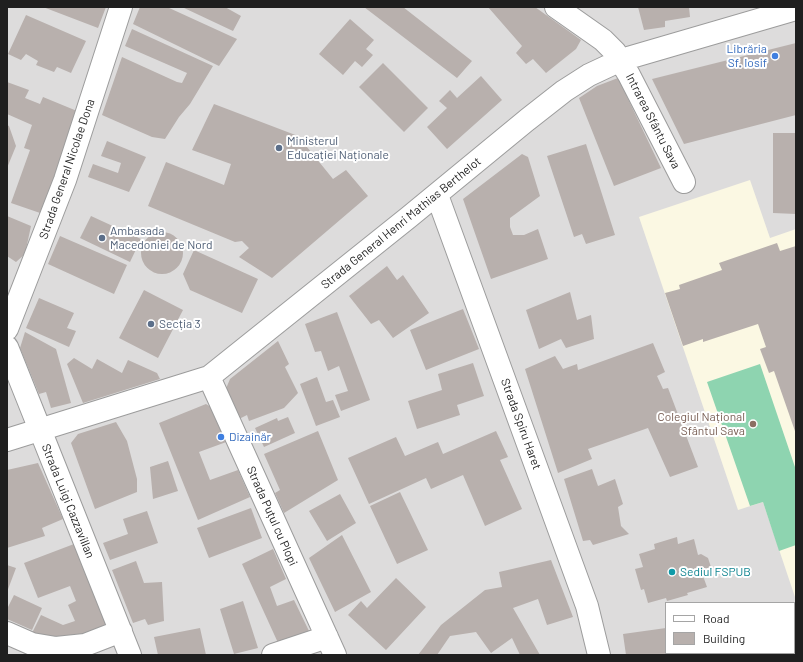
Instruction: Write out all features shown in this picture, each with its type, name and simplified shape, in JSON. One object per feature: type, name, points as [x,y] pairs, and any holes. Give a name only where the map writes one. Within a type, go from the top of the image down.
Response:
[{"type":"street","name":"Strada General Nicolae Dona","points":[[7,329],[65,180],[121,7]]},
{"type":"street","name":"Intrarea Sfântu Sava","points":[[556,7],[603,40],[620,60],[684,182]]},
{"type":"street","name":"Strada General Henri Mathias Berthelot","points":[[7,440],[209,377],[437,195],[564,91],[589,75],[620,60],[796,9]]},
{"type":"street","name":"Strada Spiru Haret","points":[[437,195],[587,606],[599,655]]},
{"type":"street","name":"Strada Luigi Cazzavillan","points":[[7,347],[15,392],[39,430],[130,655]]},
{"type":"street","name":"Strada Puțul cu Plopi","points":[[209,377],[331,646]]},
{"type":"street","points":[[7,633],[32,644],[56,648],[85,645],[121,631]]},
{"type":"street","points":[[273,655],[331,646]]},
{"type":"shaded area","points":[[7,7],[796,7],[796,655],[7,655]]},
{"type":"shaded area","name":"Colegiul Național Sfântul Sava","points":[[750,180],[770,238],[796,229],[796,600],[763,502],[738,510],[639,217]]},
{"type":"green space","points":[[760,364],[796,470],[796,545],[779,551],[763,502],[750,506],[707,382]]},
{"type":"building","points":[[43,7],[106,7],[98,28]]},
{"type":"building","points":[[140,7],[167,7],[237,39],[219,66],[133,24]]},
{"type":"building","points":[[182,7],[225,7],[241,16],[233,31]]},
{"type":"building","points":[[364,7],[403,7],[472,61],[457,78]]},
{"type":"building","points":[[488,7],[535,7],[581,40],[576,49],[546,73],[533,59],[526,64],[516,53],[522,46]]},
{"type":"building","points":[[638,7],[689,7],[690,17],[665,21],[665,27],[644,30]]},
{"type":"building","points":[[26,15],[86,41],[71,73],[57,67],[54,72],[36,65],[38,61],[26,54],[21,60],[8,54]]},
{"type":"building","points":[[350,19],[374,40],[366,49],[373,55],[362,67],[355,61],[343,75],[319,54]]},
{"type":"building","points":[[132,29],[213,66],[190,104],[179,117],[165,139],[152,137],[102,115],[122,57],[177,82],[182,83],[187,73],[125,46]]},
{"type":"building","points":[[796,43],[796,115],[684,144],[652,79]]},
{"type":"building","points":[[383,63],[428,108],[404,132],[359,87]]},
{"type":"building","points":[[481,76],[502,100],[447,149],[427,127],[447,108],[439,101],[450,90],[457,98]]},
{"type":"building","points":[[618,78],[661,168],[614,186],[579,98],[597,86]]},
{"type":"building","points":[[7,82],[29,90],[25,98],[40,104],[43,97],[77,111],[43,214],[11,203],[30,150],[24,148],[32,125],[7,114]]},
{"type":"building","points":[[214,104],[298,136],[333,179],[346,170],[368,196],[272,278],[239,257],[249,248],[242,241],[235,242],[148,206],[166,162],[224,185],[231,164],[192,150]]},
{"type":"building","points":[[7,125],[9,126],[16,146],[7,168]]},
{"type":"building","points":[[773,133],[796,133],[796,214],[773,213]]},
{"type":"building","points":[[107,141],[146,157],[129,192],[88,177],[93,164],[118,173],[121,163],[101,156]]},
{"type":"building","points":[[586,144],[615,235],[586,244],[582,234],[574,237],[547,156]]},
{"type":"building","points":[[522,154],[528,157],[540,196],[510,218],[510,227],[513,235],[524,235],[538,229],[548,259],[491,279],[463,199]]},
{"type":"building","points":[[7,216],[31,226],[25,254],[16,262],[7,256]]},
{"type":"building","points":[[91,216],[141,239],[130,262],[80,238]]},
{"type":"building","points":[[158,232],[166,232],[177,238],[183,249],[183,257],[177,268],[166,274],[158,274],[147,268],[141,257],[141,249],[147,238]]},
{"type":"building","points":[[60,236],[127,265],[114,294],[48,264]]},
{"type":"building","points":[[777,243],[780,251],[796,246],[796,434],[774,371],[769,373],[760,349],[766,347],[758,324],[703,342],[703,339],[683,346],[665,293],[680,289],[679,285],[722,270],[719,263]]},
{"type":"building","points":[[194,250],[258,279],[242,313],[190,290],[183,274]]},
{"type":"building","points":[[387,266],[397,280],[403,275],[429,313],[393,338],[379,320],[371,324],[349,296]]},
{"type":"building","name":"Secția 3","points":[[144,290],[183,310],[158,358],[119,338]]},
{"type":"building","points":[[570,292],[577,320],[591,315],[594,339],[566,348],[561,339],[539,349],[526,310]]},
{"type":"building","points":[[39,298],[74,313],[67,328],[76,331],[69,347],[26,328]]},
{"type":"building","points":[[463,309],[479,349],[426,370],[410,330]]},
{"type":"building","points":[[337,312],[370,400],[341,411],[335,395],[348,391],[339,366],[328,371],[321,351],[315,352],[305,324]]},
{"type":"building","points":[[25,332],[56,349],[71,403],[51,408],[46,392],[39,394],[20,348]]},
{"type":"building","points":[[278,341],[289,364],[285,367],[298,393],[284,408],[249,421],[247,415],[239,419],[225,391],[230,379]]},
{"type":"building","points":[[653,343],[665,372],[657,376],[663,389],[668,388],[698,467],[670,477],[648,428],[588,449],[592,459],[558,473],[525,369],[555,356],[563,369],[577,364],[578,370]]},
{"type":"building","points":[[74,358],[92,369],[97,359],[122,373],[128,360],[157,373],[160,379],[83,403],[67,364]]},
{"type":"building","points":[[473,363],[484,396],[457,405],[460,415],[417,429],[408,401],[442,390],[438,374]]},
{"type":"building","points":[[317,377],[326,402],[333,400],[340,417],[316,426],[300,384]]},
{"type":"building","points":[[206,404],[217,411],[229,441],[199,452],[210,480],[238,470],[250,497],[198,520],[159,423]]},
{"type":"building","points":[[288,417],[295,433],[264,447],[255,428],[277,418],[278,421]]},
{"type":"building","points":[[116,422],[127,441],[137,479],[137,492],[95,509],[71,443],[78,434]]},
{"type":"building","points":[[318,431],[338,480],[284,513],[275,493],[280,490],[264,454]]},
{"type":"building","points":[[496,431],[508,457],[500,460],[522,509],[485,526],[463,475],[431,489],[426,478],[369,504],[348,458],[396,437],[405,456],[438,442],[443,454]]},
{"type":"building","points":[[168,461],[178,491],[153,499],[150,467]]},
{"type":"building","points":[[38,463],[63,519],[42,528],[45,536],[7,548],[7,470]]},
{"type":"building","points":[[592,469],[598,486],[615,479],[623,504],[618,507],[621,526],[629,534],[593,545],[590,540],[583,541],[564,479]]},
{"type":"building","points":[[400,492],[428,550],[397,564],[370,506]]},
{"type":"building","points":[[340,494],[356,523],[327,541],[309,511]]},
{"type":"building","points":[[251,508],[262,538],[209,558],[197,528]]},
{"type":"building","points":[[147,511],[158,543],[110,560],[103,543],[128,534],[123,519]]},
{"type":"building","points":[[342,535],[371,592],[335,612],[309,558]]},
{"type":"building","name":"Sediul FSPUB","points":[[677,537],[678,544],[694,539],[698,555],[701,554],[708,558],[711,567],[708,575],[703,576],[707,587],[687,593],[688,595],[667,601],[666,598],[648,603],[644,589],[641,590],[635,569],[643,567],[639,554],[655,549],[654,544]]},
{"type":"building","points":[[74,544],[108,628],[65,644],[32,633],[41,615],[63,625],[75,621],[68,605],[76,601],[70,586],[38,598],[24,563]]},
{"type":"building","points":[[273,549],[286,579],[270,587],[277,606],[294,600],[309,631],[279,645],[242,564]]},
{"type":"building","points":[[551,560],[573,617],[547,625],[538,599],[513,608],[540,655],[520,655],[512,638],[491,653],[476,632],[450,636],[437,655],[418,655],[441,625],[485,590],[502,587],[499,572]]},
{"type":"building","points":[[136,561],[144,583],[162,582],[164,621],[148,625],[145,619],[133,623],[112,570]]},
{"type":"building","points":[[7,565],[16,568],[7,592]]},
{"type":"building","points":[[396,578],[426,607],[386,650],[348,615],[361,601],[367,608]]},
{"type":"building","points":[[14,595],[42,608],[32,630],[7,619],[7,609]]},
{"type":"building","points":[[243,601],[258,648],[234,654],[220,609]]},
{"type":"building","points":[[200,628],[206,655],[158,655],[154,637]]},
{"type":"building","points":[[665,628],[665,654],[675,654],[626,655],[623,634]]},
{"type":"building","points":[[736,654],[736,655],[697,655]]},
{"type":"place","name":"Librăria Sf. Iosif","points":[[775,56]]},
{"type":"place","name":"Ministerul Educației Naționale","points":[[279,148]]},
{"type":"place","name":"Ambasada Macedoniei de Nord","points":[[102,238]]},
{"type":"place","name":"Secția 3","points":[[151,324]]},
{"type":"place","name":"Colegiul Național Sfântul Sava","points":[[753,424]]},
{"type":"place","name":"Dizainăr","points":[[221,437]]},
{"type":"place","name":"Sediul FSPUB","points":[[672,572]]}]
